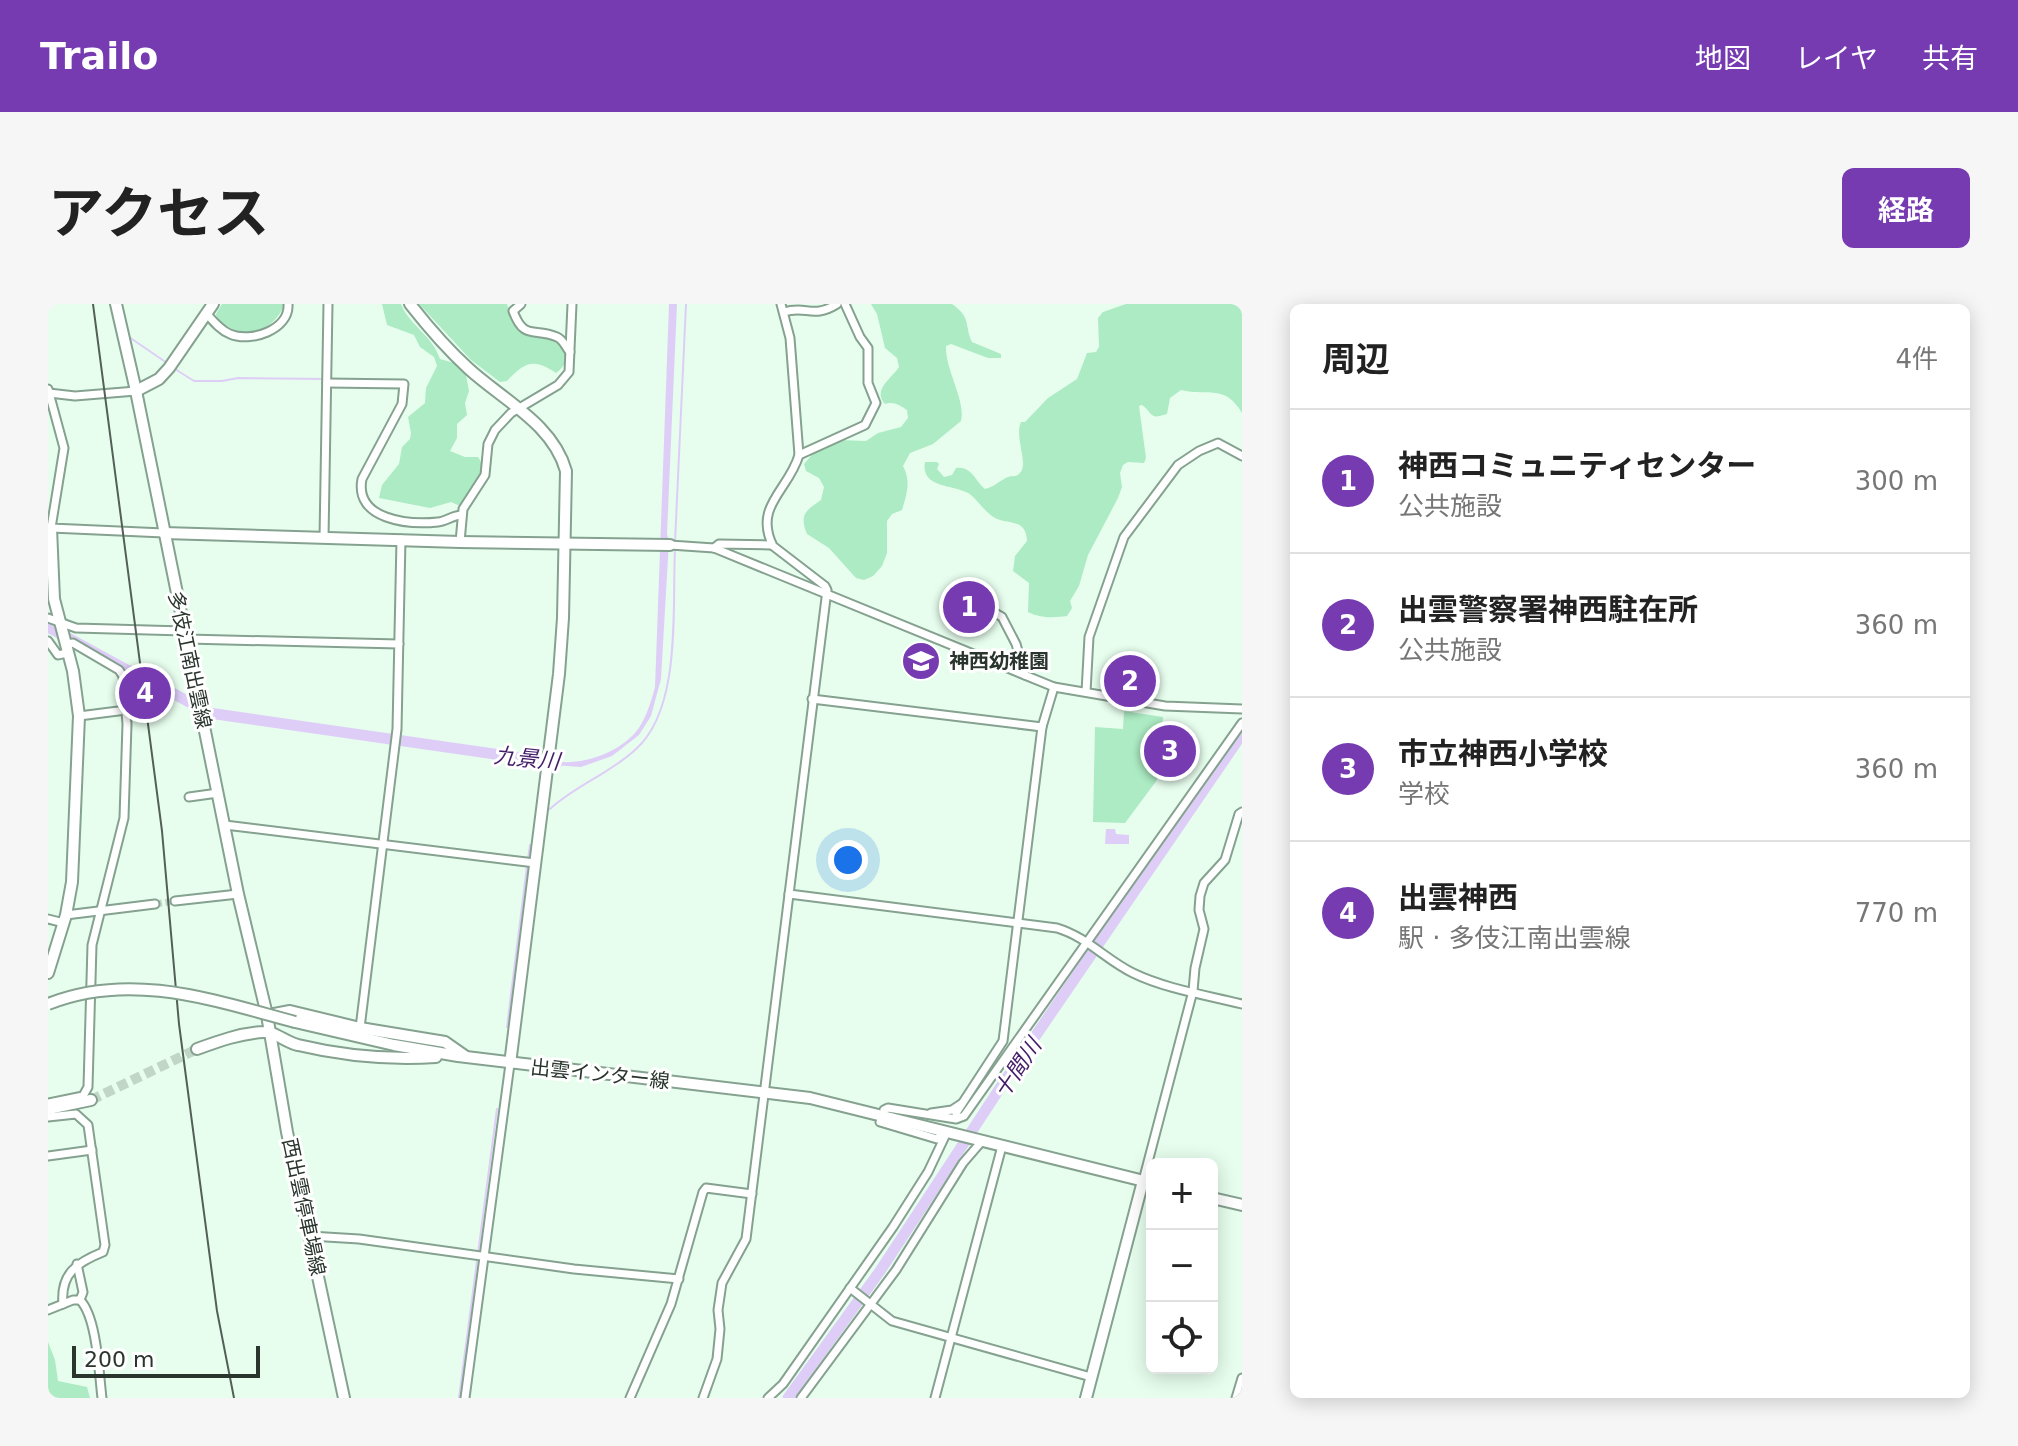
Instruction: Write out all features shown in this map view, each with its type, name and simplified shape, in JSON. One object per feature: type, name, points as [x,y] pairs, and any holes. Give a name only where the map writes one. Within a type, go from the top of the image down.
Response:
[{"type":"main road","name":"多伎江南出雲線","points":[[116,304],[238,894],[267,1015]]},
{"type":"main road","points":[[410,304],[454,354],[546,434],[563,463],[566,479],[561,661],[510,1064]]},
{"type":"main road","points":[[136,391],[159,379],[169,368],[209,309]]},
{"type":"main road","points":[[48,973],[65,919],[72,882],[79,716],[73,671],[53,620],[51,528]]},
{"type":"main road","points":[[164,533],[670,545]]},
{"type":"main road","name":"出雲インター線","points":[[48,1004],[91,992],[147,988],[196,995],[378,1042],[462,1057],[765,1092],[846,1106],[947,1134],[1146,1182]]},
{"type":"main road","points":[[267,1015],[290,1011],[360,1028],[445,1042],[462,1057]]},
{"type":"main road","name":"西出雲停車場線","points":[[267,1015],[344,1398]]},
{"type":"main road","points":[[197,1049],[224,1039],[268,1031],[294,1045],[386,1059],[462,1057]]},
{"type":"main road","points":[[274,1058],[294,1045]]},
{"type":"main road","points":[[48,1106],[91,1100]]},
{"type":"main road","points":[[1086,1398],[1146,1189]]},
{"type":"main road","points":[[1218,1199],[1242,1205]]},
{"type":"street","points":[[209,309],[228,333],[247,337],[280,325],[287,314],[288,304]]},
{"type":"street","points":[[324,538],[328,304]]},
{"type":"street","points":[[521,304],[513,311],[524,330],[559,338],[570,352]]},
{"type":"street","points":[[460,542],[462,515],[466,503],[485,475],[488,444],[495,430],[517,409],[564,380],[570,369],[572,304]]},
{"type":"street","points":[[771,545],[767,511],[799,455],[792,350],[782,308],[817,313],[837,304]]},
{"type":"street","points":[[799,455],[865,425],[876,403],[868,383],[868,348],[845,304]]},
{"type":"street","points":[[327,383],[404,384],[402,404],[362,479],[360,491],[364,503],[381,516],[410,521],[440,522],[462,515]]},
{"type":"street","points":[[136,391],[84,396],[49,391],[64,448],[51,528],[164,533]]},
{"type":"street","points":[[1086,692],[1089,637],[1121,543],[1131,525],[1175,468],[1199,451],[1218,443],[1242,456]]},
{"type":"street","points":[[360,1028],[397,733],[401,539]]},
{"type":"street","points":[[703,1398],[717,1359],[722,1283],[746,1239],[826,593],[825,586],[771,545],[719,544],[714,548]]},
{"type":"street","points":[[670,545],[714,548],[1054,687],[1171,707],[1242,709]]},
{"type":"street","points":[[973,600],[1002,617],[1016,644],[1025,675]]},
{"type":"street","points":[[53,620],[76,628],[399,644]]},
{"type":"street","points":[[48,641],[58,655],[73,643],[119,670],[123,676],[126,710],[124,818],[92,945],[88,1087],[83,1096],[48,1106]]},
{"type":"street","points":[[956,1113],[1003,1041],[1042,727],[1054,687]]},
{"type":"street","points":[[812,699],[1042,727]]},
{"type":"street","points":[[79,716],[126,710]]},
{"type":"street","points":[[884,1110],[888,1108],[956,1119],[964,1116],[1242,723]]},
{"type":"street","points":[[189,797],[218,793]]},
{"type":"street","points":[[1154,1158],[1193,991],[1204,929],[1199,910],[1200,896],[1204,883],[1225,860],[1242,812]]},
{"type":"street","points":[[225,825],[535,863]]},
{"type":"street","points":[[175,901],[238,894]]},
{"type":"street","points":[[789,894],[1057,928],[1087,942],[1130,972],[1242,1004]]},
{"type":"street","points":[[48,919],[155,904]]},
{"type":"street","points":[[465,1398],[510,1064]]},
{"type":"street","points":[[925,1114],[952,1110],[963,1103]]},
{"type":"street","points":[[48,1117],[73,1114],[80,1116],[88,1125],[105,1248],[77,1264],[65,1281],[63,1304]]},
{"type":"street","points":[[880,1122],[937,1139],[947,1134]]},
{"type":"street","points":[[768,1398],[783,1384],[852,1289],[928,1172],[947,1134]]},
{"type":"street","points":[[801,1398],[896,1270],[980,1140]]},
{"type":"street","points":[[935,1398],[1002,1146]]},
{"type":"street","points":[[48,1156],[92,1150]]},
{"type":"street","points":[[630,1398],[679,1279],[703,1192],[706,1188],[752,1194]]},
{"type":"street","points":[[310,1236],[359,1239],[574,1269],[679,1279]]},
{"type":"street","points":[[77,1264],[83,1292],[80,1300]]},
{"type":"street","points":[[852,1289],[892,1321],[1091,1377]]},
{"type":"street","points":[[48,1310],[80,1300]]},
{"type":"street","points":[[80,1300],[88,1311],[102,1398]]},
{"type":"street","points":[[1236,1398],[1242,1378]]},
{"type":"green space","points":[[222,304],[283,304],[283,308],[262,329],[244,332],[226,326],[217,319],[216,314]]},
{"type":"green space","points":[[382,304],[401,304],[409,318],[432,343],[440,359],[454,363],[466,375],[469,391],[465,403],[467,415],[457,424],[457,438],[450,451],[465,457],[478,457],[482,470],[475,490],[460,506],[451,502],[430,508],[379,498],[382,485],[399,464],[402,447],[410,439],[408,417],[425,403],[426,388],[437,366],[434,357],[420,347],[414,335],[387,325]]},
{"type":"green space","points":[[419,304],[507,304],[514,322],[523,333],[559,341],[565,350],[564,365],[556,373],[541,365],[529,364],[507,381],[500,382],[471,360]]},
{"type":"green space","points":[[871,304],[952,304],[965,318],[972,342],[1001,354],[1001,358],[988,358],[951,344],[946,346],[961,404],[961,421],[933,444],[910,453],[903,466],[908,482],[902,510],[892,514],[887,521],[887,553],[882,566],[864,580],[856,578],[829,548],[807,534],[804,518],[808,510],[821,500],[824,487],[819,478],[806,471],[804,464],[816,450],[839,440],[866,441],[878,433],[901,427],[908,418],[907,410],[896,404],[885,404],[882,399],[884,385],[899,367],[897,358],[885,348],[877,314]]},
{"type":"green space","points":[[1126,304],[1242,304],[1242,413],[1222,394],[1181,390],[1170,398],[1167,414],[1154,416],[1142,405],[1139,406],[1146,458],[1144,463],[1128,462],[1123,465],[1118,498],[1088,555],[1067,616],[1037,615],[1028,612],[1029,583],[1013,571],[1015,556],[1027,541],[1024,529],[995,518],[971,495],[934,482],[925,471],[925,462],[937,462],[937,469],[944,477],[952,475],[956,468],[966,469],[985,489],[1018,475],[1023,463],[1019,435],[1021,422],[1025,422],[1048,398],[1077,379],[1087,353],[1096,352],[1099,347],[1098,318],[1103,312]]},
{"type":"green space","points":[[1124,711],[1163,717],[1160,742],[1163,743],[1157,780],[1125,823],[1093,822],[1095,727],[1123,729]]},
{"type":"green space","points":[[48,1342],[58,1381],[87,1387],[90,1398],[48,1398]]},
{"type":"shaded area","points":[[669,304],[677,304],[661,679],[651,716],[639,735],[612,756],[581,767],[553,765],[553,761],[575,762],[597,757],[618,747],[642,723],[655,687]]},
{"type":"shaded area","points":[[1106,829],[1129,835],[1129,844],[1105,844]]},
{"type":"waterway","points":[[675,542],[686,304]]},
{"type":"waterway","points":[[129,337],[167,363]]},
{"type":"waterway","points":[[175,369],[194,381],[325,379]]},
{"type":"waterway","points":[[550,809],[626,757],[651,731],[661,709],[672,655],[675,549]]},
{"type":"waterway","name":"九景川","points":[[48,627],[127,670],[146,676],[209,713],[557,763]]},
{"type":"waterway","name":"十間川","points":[[788,1398],[880,1271],[1002,1085],[1242,734]]},
{"type":"waterway","points":[[528,859],[530,845]]},
{"type":"waterway","points":[[507,1027],[527,866]]},
{"type":"waterway","points":[[459,1398],[497,1109]]},
{"type":"tunnel","points":[[155,904],[175,901]]},
{"type":"tunnel","points":[[91,1100],[197,1049]]},
{"type":"railway","points":[[93,304],[162,831],[179,1024],[217,1311],[234,1398]]},
{"type":"place","name":"神西コミュニティセンター","points":[[969,607]]},
{"type":"place","name":"神西幼稚園","points":[[921,661]]},
{"type":"place","name":"出雲警察署神西駐在所","points":[[1130,681]]},
{"type":"place","name":"出雲神西","points":[[145,693]]},
{"type":"place","name":"市立神西小学校","points":[[1170,751]]}]
